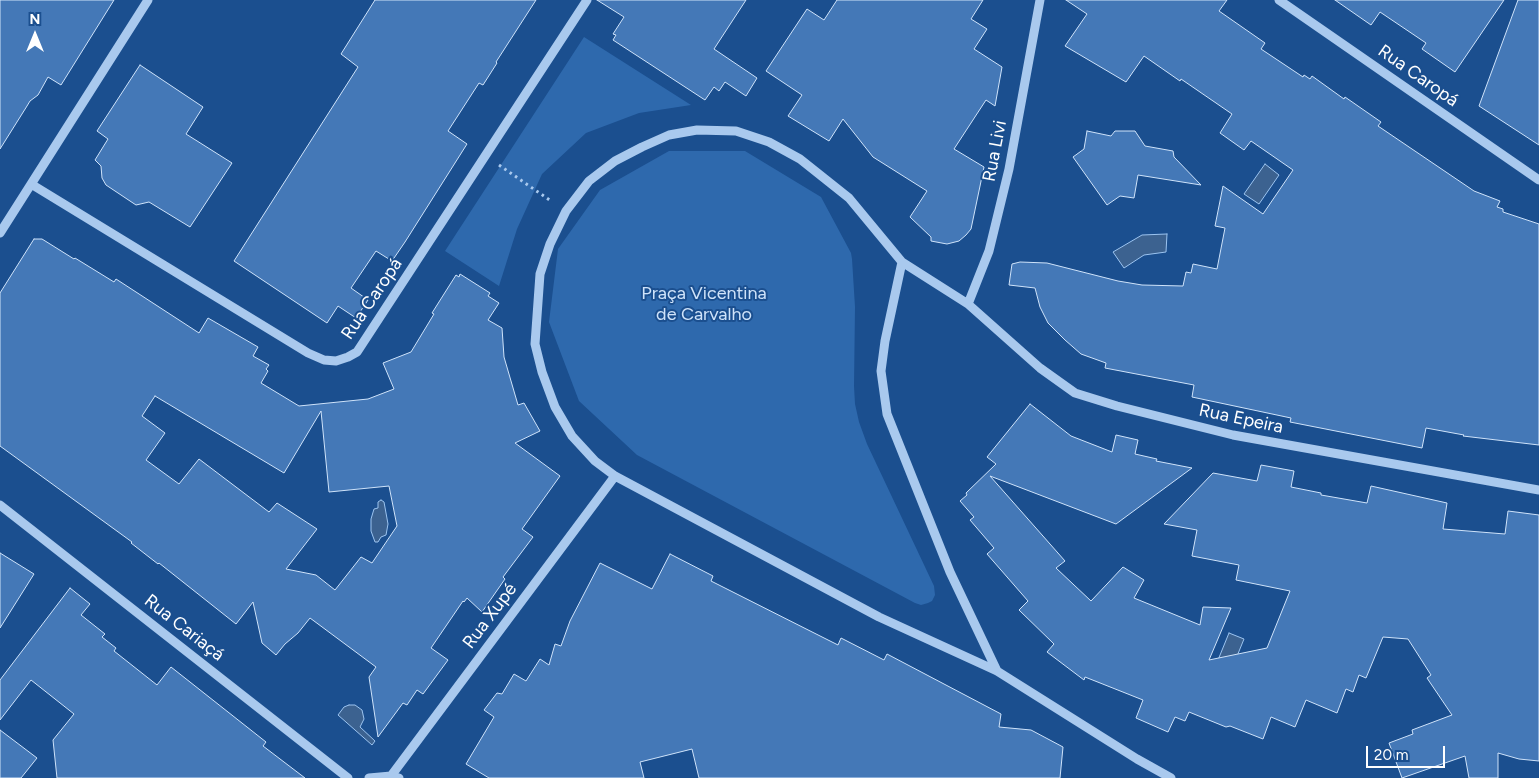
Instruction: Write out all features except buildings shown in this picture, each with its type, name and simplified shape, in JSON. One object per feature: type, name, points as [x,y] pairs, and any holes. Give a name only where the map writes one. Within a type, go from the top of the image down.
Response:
[{"type":"street","points":[[0,234],[148,0]]},
{"type":"street","name":"Rua Caropá","points":[[31,184],[308,353],[324,360],[336,361],[357,352],[587,0]]},
{"type":"street","name":"Rua Livi","points":[[968,304],[988,251],[1009,169],[1040,0]]},
{"type":"street","name":"Rua Caropá","points":[[1279,0],[1539,180]]},
{"type":"street","points":[[997,671],[950,572],[886,414],[881,370],[885,341],[902,262],[849,198],[800,159],[769,142],[736,131],[697,130],[669,135],[614,161],[589,181],[566,211],[550,244],[540,274],[535,344],[542,372],[556,407],[572,436],[595,461],[615,476],[879,617],[997,671],[1137,759],[1171,778]]},
{"type":"street","name":"Rua Epeira","points":[[902,262],[968,304],[1040,368],[1075,393],[1117,406],[1233,436],[1539,490]]},
{"type":"street","name":"Rua Xupé","points":[[395,777],[615,476]]},
{"type":"street","name":"Rua Cariaçá","points":[[0,504],[348,778]]},
{"type":"street","points":[[369,778],[395,777]]},
{"type":"path","points":[[486,155],[566,211]]},
{"type":"green space","points":[[584,37],[691,105],[639,113],[586,133],[542,174],[517,229],[499,286],[445,251]]},
{"type":"green space","name":"Praça Vicentina de Carvalho","points":[[669,151],[745,151],[821,197],[851,253],[855,307],[854,386],[859,422],[867,444],[934,586],[935,595],[932,601],[921,605],[915,603],[637,455],[579,401],[549,322],[558,249],[600,190]]},
{"type":"shaded area","points":[[1265,164],[1279,175],[1259,204],[1244,194]]},
{"type":"shaded area","points":[[1167,234],[1166,252],[1144,255],[1124,268],[1113,252],[1142,235]]},
{"type":"shaded area","points":[[381,500],[384,502],[388,524],[386,535],[381,537],[378,542],[375,542],[371,531],[371,519],[374,509],[378,508],[378,502]]},
{"type":"shaded area","points":[[1229,633],[1244,639],[1233,666],[1218,660]]},
{"type":"shaded area","points":[[355,705],[362,710],[364,719],[360,727],[375,741],[372,745],[338,715],[344,707]]}]
